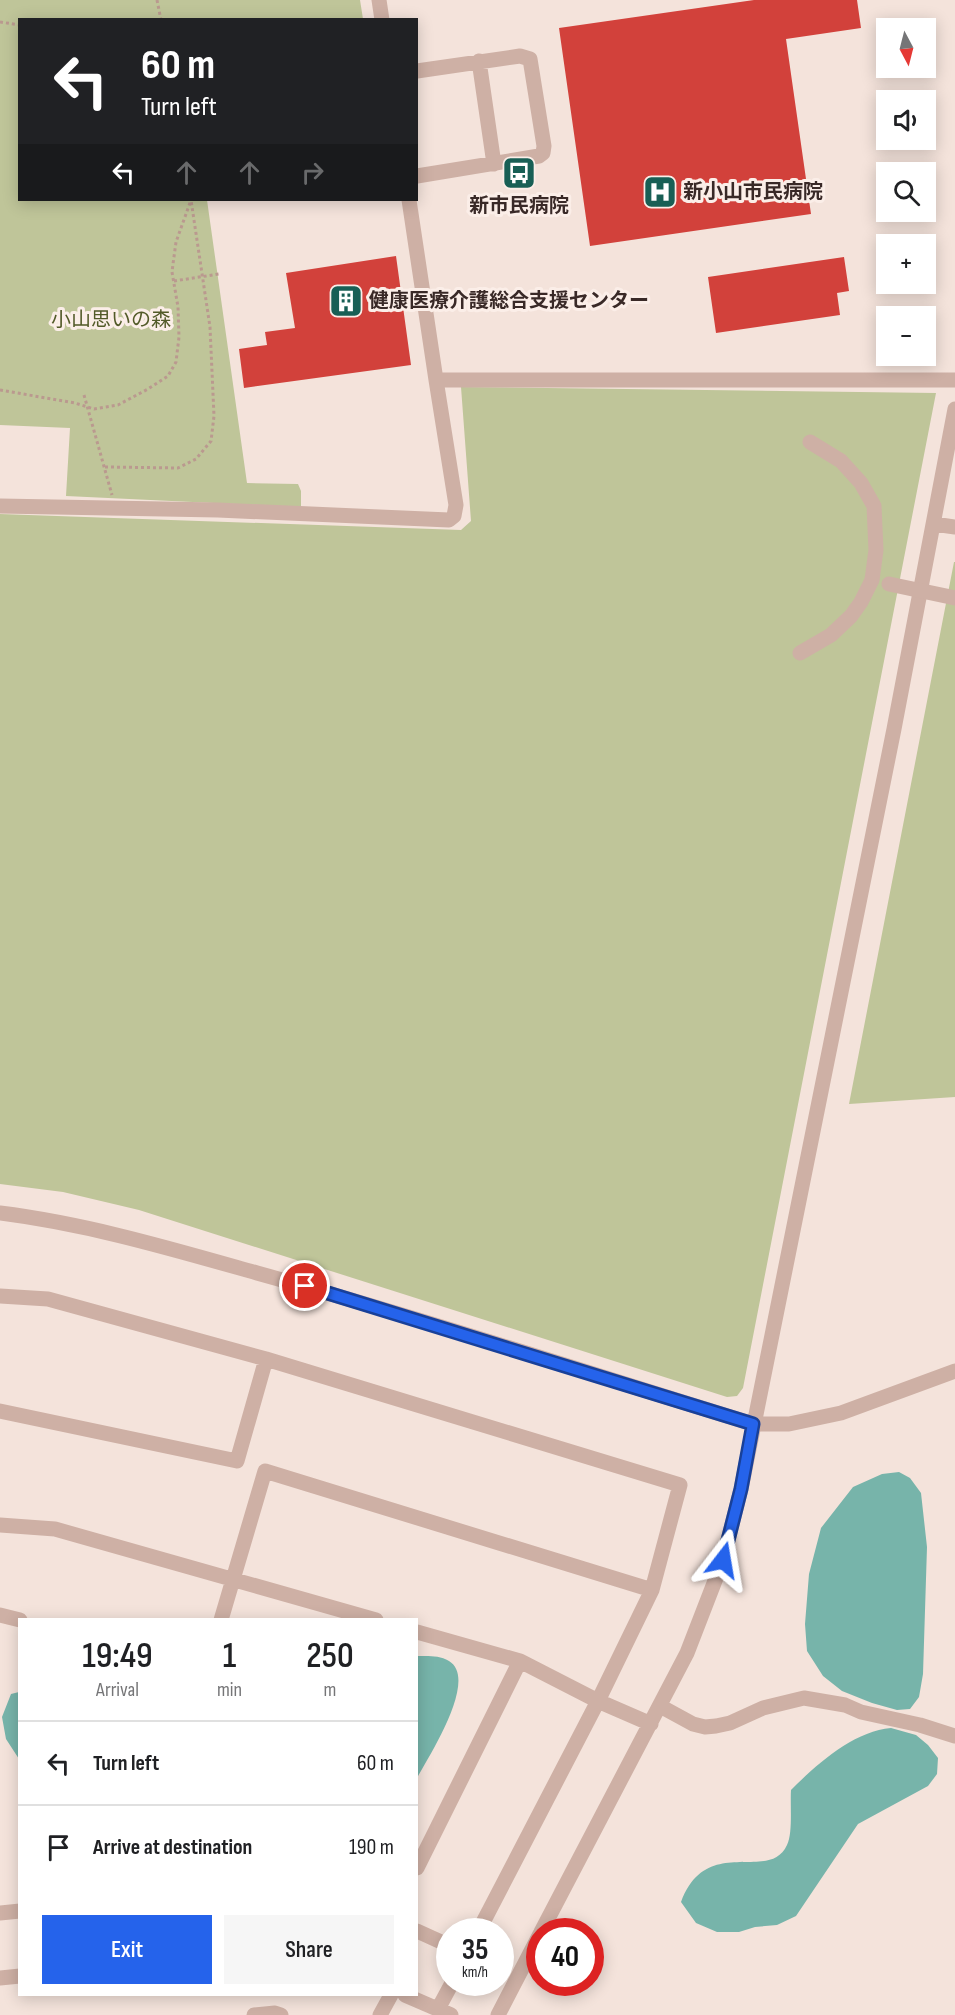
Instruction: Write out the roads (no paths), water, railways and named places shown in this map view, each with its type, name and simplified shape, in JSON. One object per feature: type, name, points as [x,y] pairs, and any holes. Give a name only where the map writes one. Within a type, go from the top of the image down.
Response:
[{"type":"street","points":[[379,0],[382,18]]},
{"type":"street","points":[[418,71],[520,56],[530,59],[544,146],[543,153],[539,156],[418,176]]},
{"type":"street","points":[[479,61],[494,164]]},
{"type":"street","points":[[0,506],[218,510],[449,520],[454,516],[456,505],[409,201]]},
{"type":"street","points":[[436,380],[955,380]]},
{"type":"street","points":[[548,1918],[687,1653],[723,1560],[741,1489],[894,729],[955,409]]},
{"type":"street","points":[[800,653],[831,635],[851,616],[872,579],[876,550],[874,506],[861,483],[841,461],[810,442]]},
{"type":"street","points":[[934,524],[955,527]]},
{"type":"street","points":[[872,579],[955,598]]},
{"type":"street","points":[[0,1213],[36,1217],[99,1230],[305,1286],[753,1424],[789,1424],[841,1413],[955,1371]]},
{"type":"street","points":[[0,1296],[48,1299],[266,1359],[680,1485],[652,1590],[598,1701],[485,1918]]},
{"type":"street","points":[[0,1411],[237,1461],[266,1359]]},
{"type":"street","points":[[222,1618],[265,1471],[652,1590]]},
{"type":"street","points":[[0,1525],[55,1529],[369,1618]]},
{"type":"street","points":[[0,1615],[18,1620]]},
{"type":"street","points":[[418,1632],[520,1661],[598,1701],[651,1724]]},
{"type":"street","points":[[418,1864],[423,1844],[520,1661]]},
{"type":"street","points":[[660,1706],[693,1724],[705,1727],[730,1723],[763,1708],[804,1698],[845,1705],[861,1712],[920,1725],[955,1736]]},
{"type":"street","points":[[0,1913],[18,1911]]},
{"type":"street","points":[[418,1931],[436,1940]]},
{"type":"street","points":[[498,2015],[526,1960]]},
{"type":"street","points":[[0,1978],[18,1976]]},
{"type":"street","points":[[380,2015],[390,1996]]},
{"type":"street","points":[[407,1996],[444,2012],[448,1996]]},
{"type":"street","points":[[254,2015],[275,2013],[281,2015]]},
{"type":"water","points":[[899,1472],[910,1478],[921,1493],[927,1547],[923,1674],[919,1697],[910,1709],[897,1710],[842,1691],[823,1676],[807,1651],[805,1624],[809,1574],[821,1528],[853,1487],[882,1474]]},
{"type":"water","points":[[418,1656],[445,1659],[457,1670],[458,1684],[455,1700],[440,1736],[418,1776]]},
{"type":"water","points":[[18,1692],[18,1757],[6,1739],[2,1717],[11,1694]]},
{"type":"water","points":[[891,1728],[916,1735],[938,1758],[937,1774],[928,1786],[858,1824],[796,1916],[777,1925],[755,1927],[739,1932],[717,1932],[696,1923],[681,1902],[692,1881],[706,1869],[721,1864],[766,1861],[778,1856],[789,1840],[791,1790],[837,1750],[863,1735]]},
{"type":"place","name":"新市民病院","points":[[519,173]]},
{"type":"place","name":"新小山市民病院","points":[[660,192]]},
{"type":"place","name":"健康医療介護総合支援センター","points":[[346,301]]},
{"type":"park label","name":"小山思いの森","points":[[111,320]]}]
